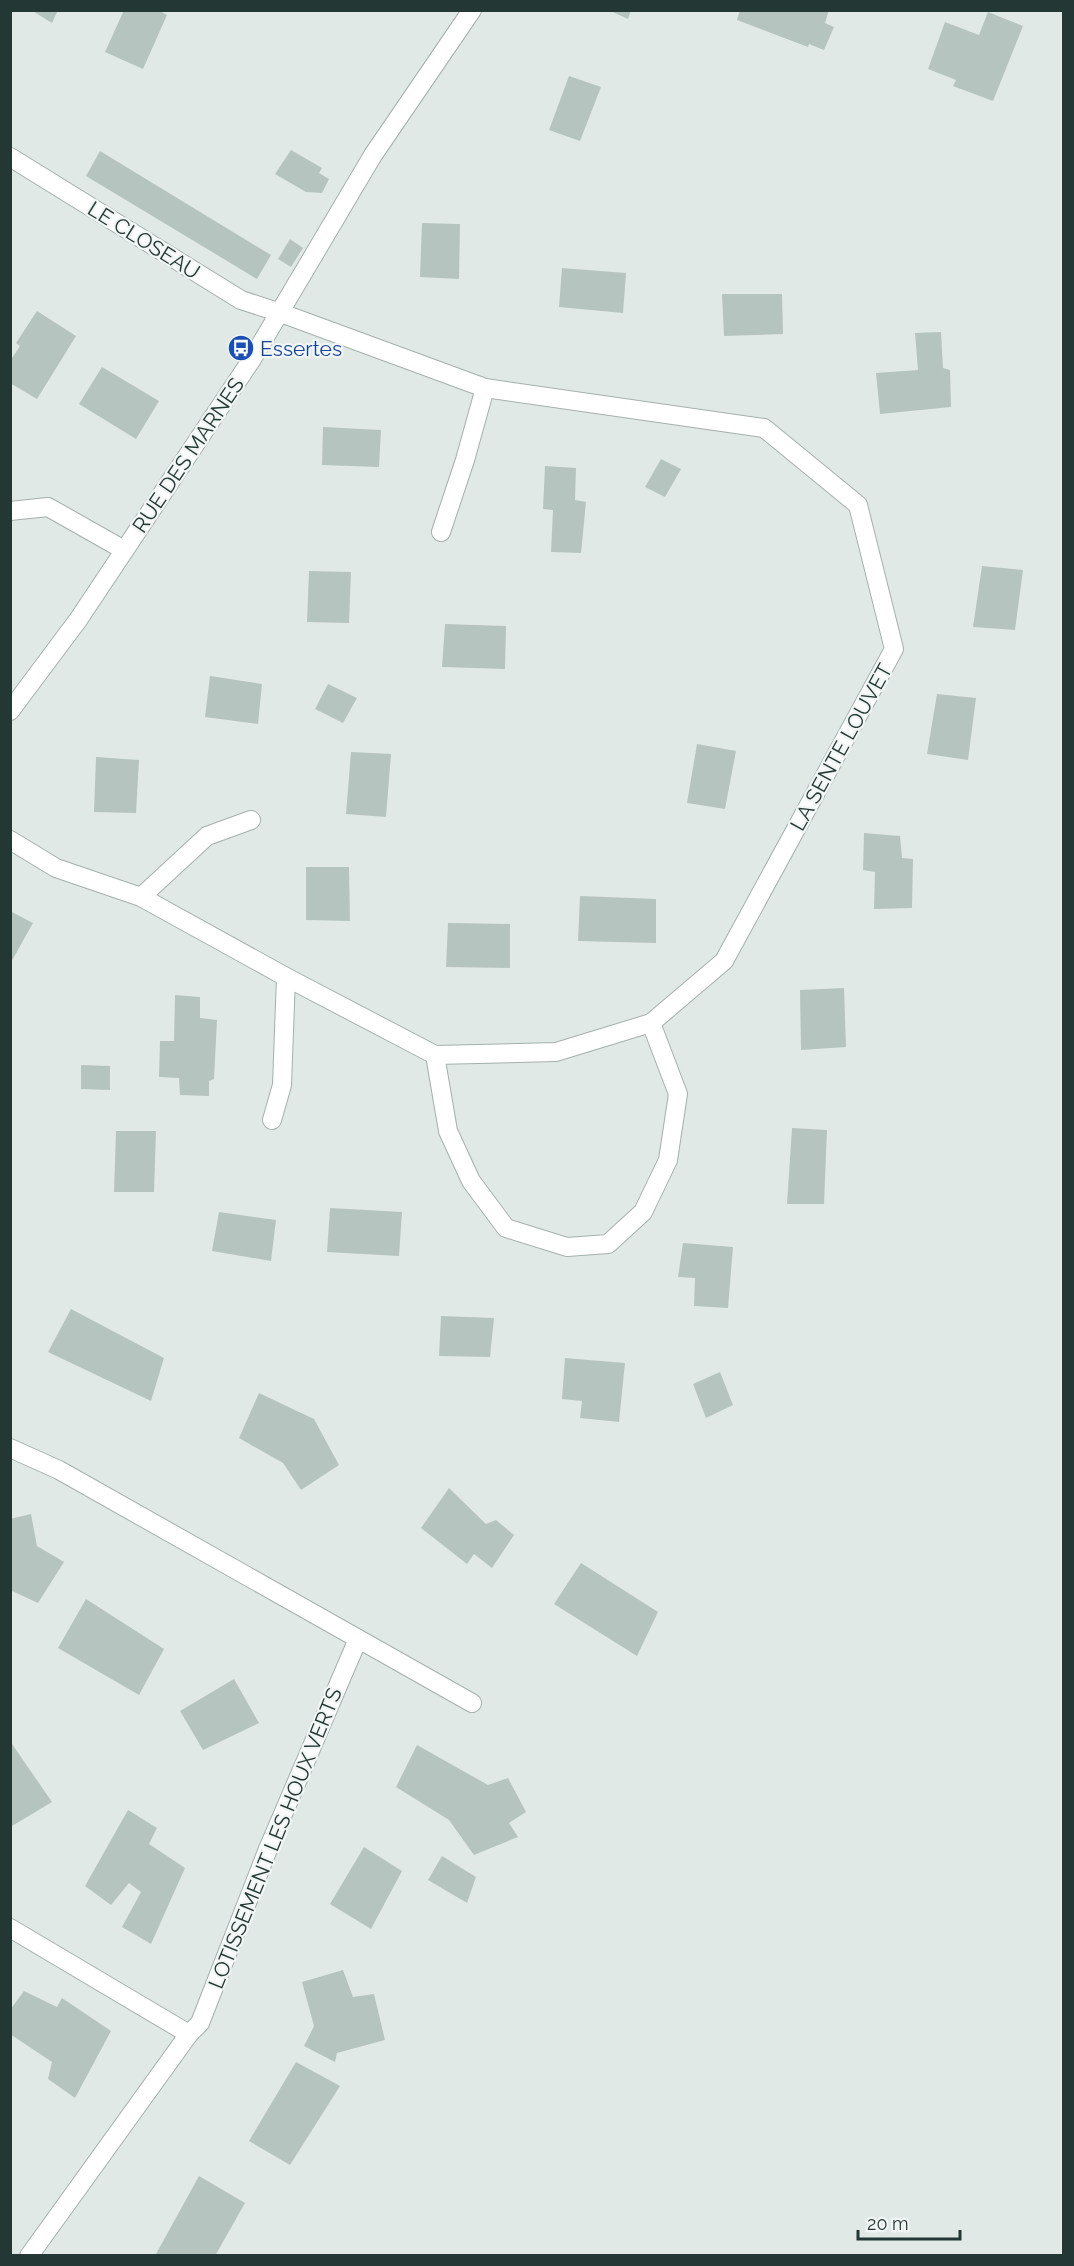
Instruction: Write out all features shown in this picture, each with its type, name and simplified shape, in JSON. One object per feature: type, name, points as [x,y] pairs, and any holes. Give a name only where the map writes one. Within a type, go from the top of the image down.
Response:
[{"type":"street","name":"RUE DES MARNES","points":[[10,711],[78,620],[281,313],[373,155],[472,10]]},
{"type":"street","name":"LE CLOSEAU","points":[[10,157],[241,300],[281,313]]},
{"type":"street","name":"LA SENTE LOUVET","points":[[10,840],[56,868],[141,897],[286,977],[435,1055],[556,1052],[651,1023],[724,961],[894,649],[858,505],[764,428],[485,388],[281,313]]},
{"type":"street","points":[[441,532],[465,460],[485,388]]},
{"type":"street","points":[[10,511],[48,507],[124,550]]},
{"type":"street","points":[[141,897],[207,836],[251,820]]},
{"type":"street","points":[[272,1120],[282,1085],[286,977]]},
{"type":"street","points":[[435,1055],[448,1131],[471,1181],[506,1228],[567,1246],[608,1244],[643,1212],[668,1160],[678,1094],[651,1023]]},
{"type":"street","points":[[10,1448],[59,1470],[472,1703]]},
{"type":"street","name":"LOTISSEMENT LES HOUX VERTS","points":[[29,2256],[189,2034],[200,2023],[268,1849],[358,1639]]},
{"type":"street","points":[[10,1928],[189,2034]]},
{"type":"building","points":[[31,10],[58,10],[52,23]]},
{"type":"building","points":[[124,10],[158,10],[167,15],[143,69],[105,52]]},
{"type":"building","points":[[608,10],[631,10],[628,19]]},
{"type":"building","points":[[740,10],[829,10],[825,23],[834,27],[824,50],[809,44],[808,47],[737,20]]},
{"type":"building","points":[[988,12],[1023,26],[993,101],[953,86],[956,80],[928,69],[945,22],[979,35]]},
{"type":"building","points":[[569,76],[601,87],[580,141],[549,130]]},
{"type":"building","points":[[291,150],[322,168],[319,173],[329,179],[322,193],[306,192],[275,174]]},
{"type":"building","points":[[100,151],[271,255],[257,279],[86,176]]},
{"type":"building","points":[[422,223],[460,224],[459,279],[420,277]]},
{"type":"building","points":[[290,239],[303,248],[291,267],[278,259]]},
{"type":"building","points":[[562,268],[626,273],[623,313],[559,307]]},
{"type":"building","points":[[722,294],[782,294],[783,334],[724,336]]},
{"type":"building","points":[[37,311],[76,336],[37,399],[10,383],[10,361],[20,346],[16,343]]},
{"type":"building","points":[[941,332],[943,368],[950,370],[951,407],[880,414],[876,373],[918,370],[915,333]]},
{"type":"building","points":[[102,367],[159,401],[136,439],[79,404]]},
{"type":"building","points":[[323,427],[381,430],[379,467],[322,465]]},
{"type":"building","points":[[661,459],[681,469],[665,497],[645,487]]},
{"type":"building","points":[[545,466],[576,468],[575,500],[586,502],[581,553],[551,552],[553,510],[543,509]]},
{"type":"building","points":[[982,566],[1023,570],[1015,630],[973,627]]},
{"type":"building","points":[[309,571],[351,572],[349,623],[307,622]]},
{"type":"building","points":[[445,624],[506,626],[505,669],[442,667]]},
{"type":"building","points":[[210,676],[262,684],[258,724],[205,717]]},
{"type":"building","points":[[328,684],[357,698],[343,723],[315,709]]},
{"type":"building","points":[[937,694],[976,698],[968,760],[927,754]]},
{"type":"building","points":[[697,744],[736,751],[725,809],[687,803]]},
{"type":"building","points":[[351,752],[391,754],[386,817],[346,814]]},
{"type":"building","points":[[96,757],[139,760],[136,813],[94,812]]},
{"type":"building","points":[[864,833],[900,836],[902,858],[913,859],[912,908],[874,909],[875,872],[863,870]]},
{"type":"building","points":[[306,867],[349,867],[350,921],[306,920]]},
{"type":"building","points":[[580,896],[656,899],[656,943],[578,941]]},
{"type":"building","points":[[10,911],[33,923],[10,964]]},
{"type":"building","points":[[448,923],[510,924],[510,968],[446,967]]},
{"type":"building","points":[[844,988],[846,1047],[801,1050],[800,990]]},
{"type":"building","points":[[175,995],[200,997],[200,1018],[217,1020],[214,1079],[209,1081],[209,1096],[180,1095],[179,1078],[159,1077],[160,1041],[174,1041]]},
{"type":"building","points":[[81,1065],[110,1066],[110,1090],[81,1089]]},
{"type":"building","points":[[792,1128],[827,1130],[824,1204],[787,1204]]},
{"type":"building","points":[[116,1131],[156,1131],[154,1192],[114,1192]]},
{"type":"building","points":[[330,1208],[402,1212],[399,1256],[327,1252]]},
{"type":"building","points":[[219,1212],[276,1220],[271,1261],[212,1251]]},
{"type":"building","points":[[683,1243],[733,1247],[728,1308],[694,1306],[695,1278],[678,1277]]},
{"type":"building","points":[[71,1309],[164,1358],[151,1401],[48,1352]]},
{"type":"building","points":[[441,1316],[494,1318],[490,1357],[439,1356]]},
{"type":"building","points":[[565,1358],[625,1363],[619,1422],[580,1418],[582,1401],[562,1399]]},
{"type":"building","points":[[720,1372],[733,1405],[706,1418],[693,1384]]},
{"type":"building","points":[[259,1393],[314,1419],[339,1465],[301,1490],[283,1463],[239,1438]]},
{"type":"building","points":[[449,1488],[486,1524],[496,1520],[514,1535],[492,1568],[474,1554],[467,1564],[421,1528]]},
{"type":"building","points":[[31,1514],[37,1546],[64,1562],[38,1603],[10,1590],[10,1519]]},
{"type":"building","points":[[581,1563],[658,1612],[637,1656],[554,1604]]},
{"type":"building","points":[[86,1599],[164,1649],[139,1695],[58,1648]]},
{"type":"building","points":[[234,1679],[259,1723],[203,1750],[180,1711]]},
{"type":"building","points":[[10,1741],[52,1802],[12,1826],[10,1824]]},
{"type":"building","points":[[417,1745],[488,1785],[508,1778],[526,1812],[509,1823],[518,1837],[474,1855],[449,1820],[396,1787]]},
{"type":"building","points":[[128,1810],[157,1828],[149,1844],[185,1868],[151,1944],[122,1927],[141,1892],[129,1883],[111,1905],[85,1886]]},
{"type":"building","points":[[364,1847],[402,1871],[371,1929],[330,1904]]},
{"type":"building","points":[[442,1856],[476,1877],[467,1903],[428,1880]]},
{"type":"building","points":[[343,1970],[353,1997],[374,1994],[385,2040],[337,2053],[335,2062],[304,2046],[314,2026],[302,1982]]},
{"type":"building","points":[[24,1991],[57,2007],[62,1998],[111,2031],[75,2098],[48,2079],[52,2062],[10,2034],[10,2010]]},
{"type":"building","points":[[296,2062],[340,2086],[290,2165],[249,2141]]},
{"type":"building","points":[[199,2176],[245,2203],[215,2256],[158,2256],[156,2254]]},
{"type":"place","name":"Essertes","points":[[241,348]]}]
